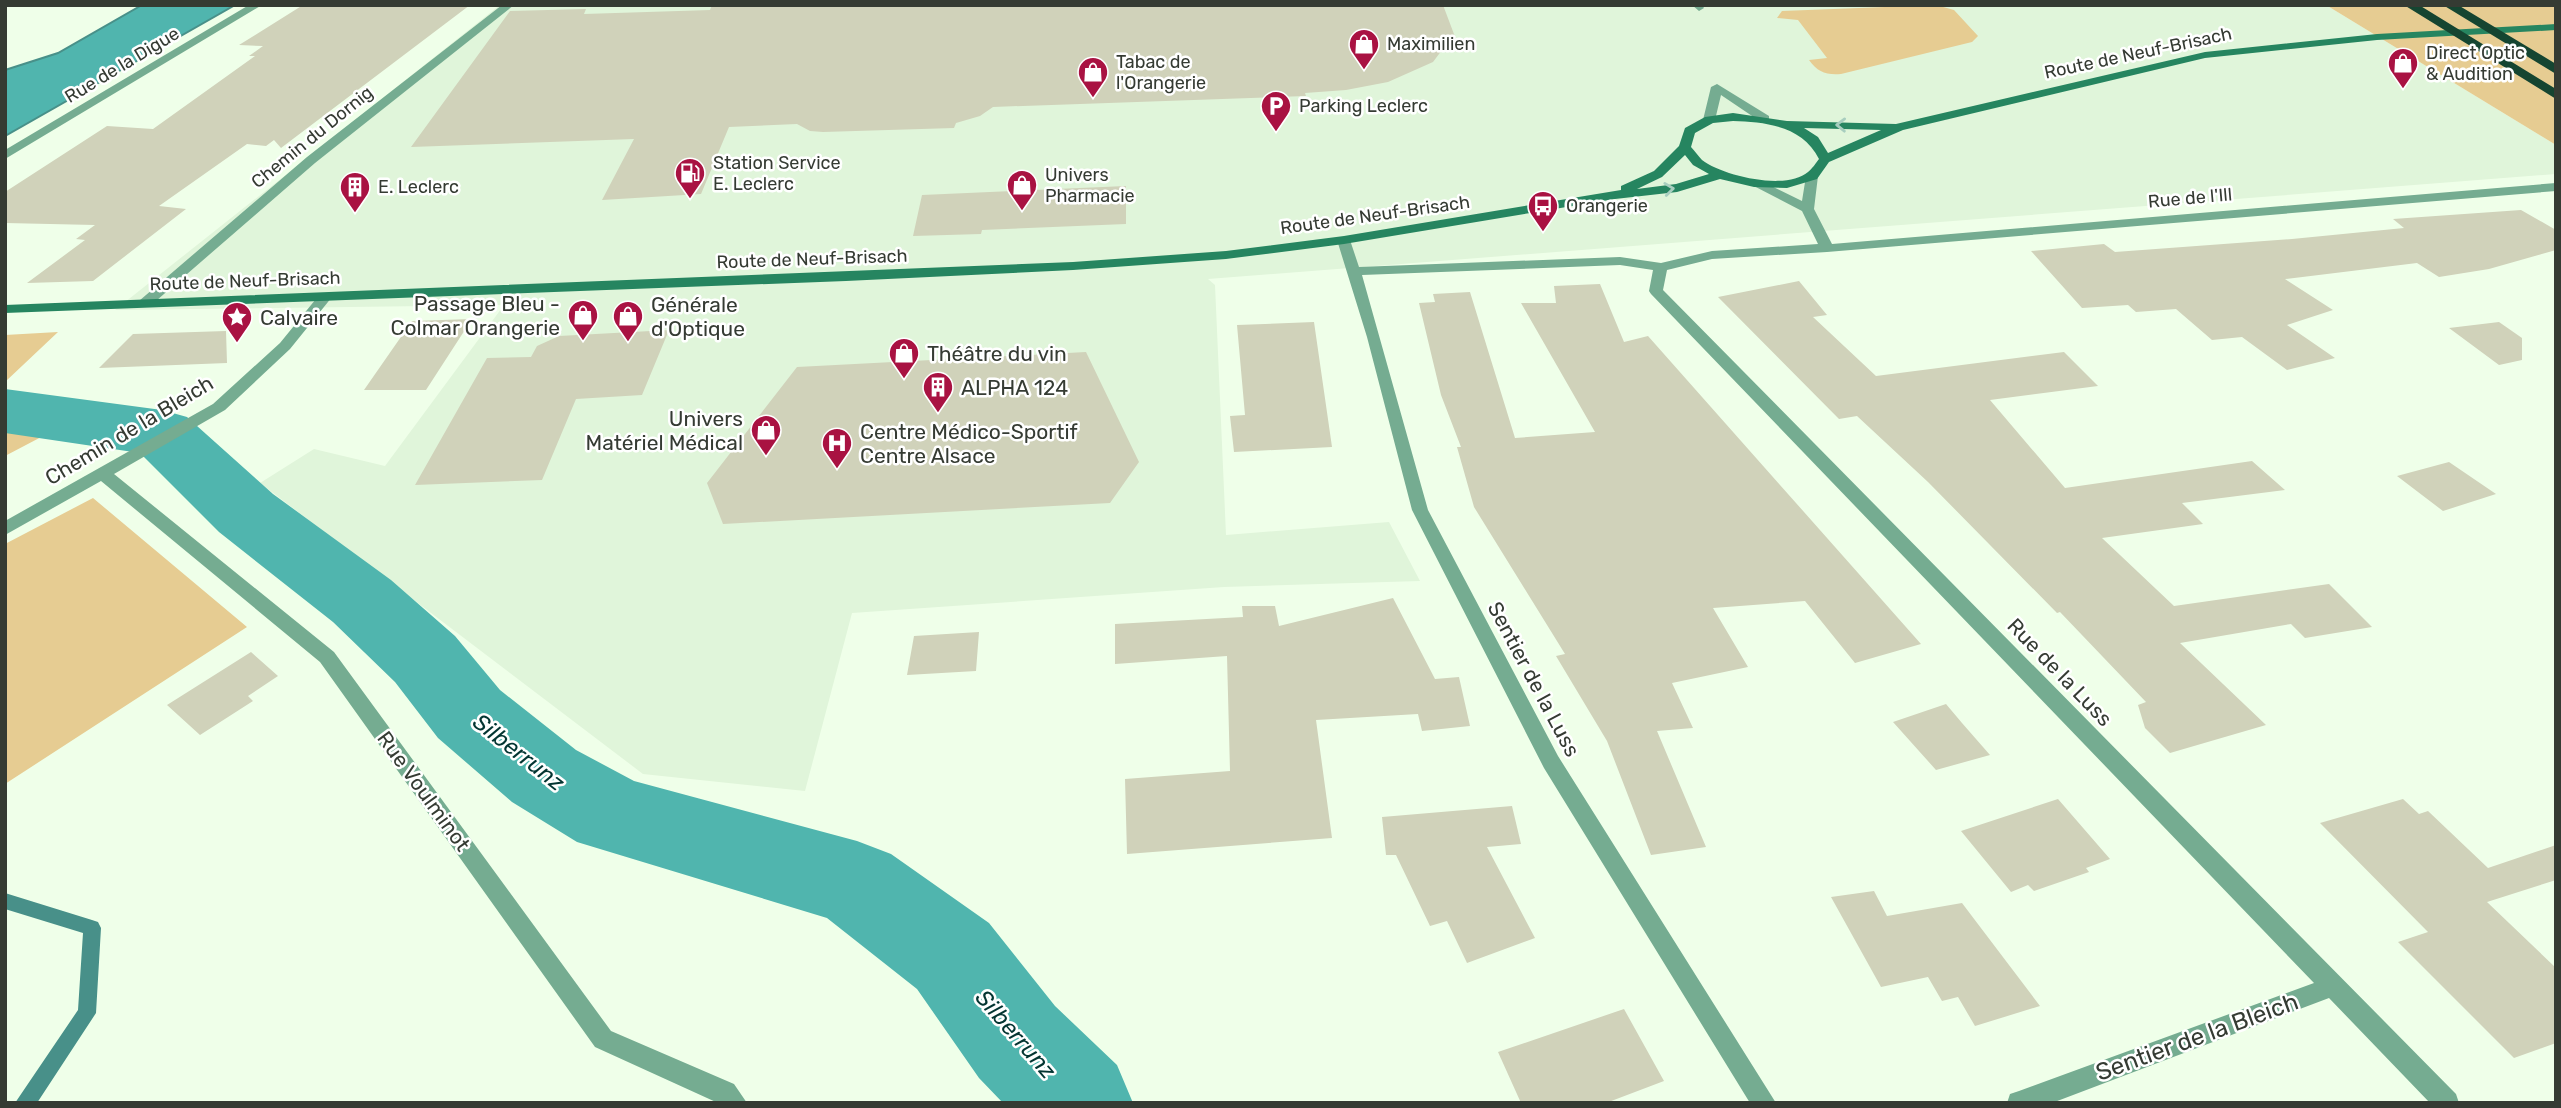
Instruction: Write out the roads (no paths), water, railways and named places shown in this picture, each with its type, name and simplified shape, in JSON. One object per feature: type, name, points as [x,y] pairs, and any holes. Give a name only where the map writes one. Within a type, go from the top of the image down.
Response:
[{"type":"highway","points":[[2410,5],[2556,95]]},
{"type":"highway","points":[[2449,5],[2556,70]]},
{"type":"main road","name":"Route de Neuf-Brisach","points":[[1825,159],[1899,127],[2205,55],[2377,37],[2556,27]]},
{"type":"main road","points":[[1685,147],[1697,162],[1720,175],[1754,183],[1787,184],[1812,176],[1825,159],[1814,139],[1783,123],[1735,117],[1709,120]]},
{"type":"main road","name":"Route de Neuf-Brisach","points":[[1615,195],[1658,174],[1685,147],[1689,131],[1709,120]]},
{"type":"main road","name":"Route de Neuf-Brisach","points":[[1783,123],[1899,127]]},
{"type":"main road","name":"Route de Neuf-Brisach","points":[[5,309],[1073,266],[1226,255],[1344,240],[1615,195],[1677,188],[1720,175]]},
{"type":"street","name":"Rue de la Digue","points":[[5,155],[257,5]]},
{"type":"street","name":"Chemin du Dornig","points":[[144,304],[311,160],[509,5]]},
{"type":"street","points":[[1709,120],[1717,87],[1765,119]]},
{"type":"street","points":[[1812,176],[1807,209],[1827,248]]},
{"type":"street","points":[[1754,183],[1807,209]]},
{"type":"street","name":"Rue de l'Ill","points":[[1661,267],[1712,255],[1827,248],[2556,187]]},
{"type":"street","name":"Sentier de la Luss","points":[[1344,240],[1420,510],[1551,762],[1764,1103]]},
{"type":"street","points":[[1353,271],[1620,261],[1661,267]]},
{"type":"street","name":"Rue de la Luss","points":[[1661,267],[1656,291],[2447,1103]]},
{"type":"street","name":"Chemin de la Bleich","points":[[5,529],[104,475],[219,407],[285,346],[325,298]]},
{"type":"street","name":"Rue Voulminot","points":[[104,475],[327,657],[603,1040],[725,1092],[735,1103]]},
{"type":"street","name":"Sentier de la Bleich","points":[[2020,1103],[2334,986]]},
{"type":"water","points":[[142,5],[235,5],[5,136],[5,70],[58,53]]},
{"type":"waterway","name":"Silberrunz","points":[[5,411],[162,433],[246,513],[362,601],[425,659],[469,714],[544,776],[610,814],[857,884],[953,956],[1017,1042],[1078,1103]]},
{"type":"waterway","points":[[5,901],[92,928],[87,1013],[25,1103]]},
{"type":"place","name":"Maximilien","points":[[1364,71]]},
{"type":"place","name":"Direct Optic & Audition","points":[[2403,90]]},
{"type":"place","name":"Tabac de l'Orangerie","points":[[1093,99]]},
{"type":"place","name":"Parking Leclerc","points":[[1276,133]]},
{"type":"place","name":"Station Service E. Leclerc","points":[[690,200]]},
{"type":"place","name":"Univers Pharmacie","points":[[1022,212]]},
{"type":"place","name":"E. Leclerc","points":[[355,214]]},
{"type":"place","name":"Orangerie","points":[[1543,233]]},
{"type":"place","name":"Passage Bleu - Colmar Orangerie","points":[[583,342]]},
{"type":"place","name":"Générale d'Optique","points":[[628,343]]},
{"type":"place","name":"Calvaire","points":[[237,344]]},
{"type":"place","name":"Théâtre du vin","points":[[904,380]]},
{"type":"place","name":"ALPHA 124","points":[[938,414]]},
{"type":"place","name":"Univers Matériel Médical","points":[[766,457]]},
{"type":"place","name":"Centre Médico-Sportif Centre Alsace","points":[[837,470]]}]
